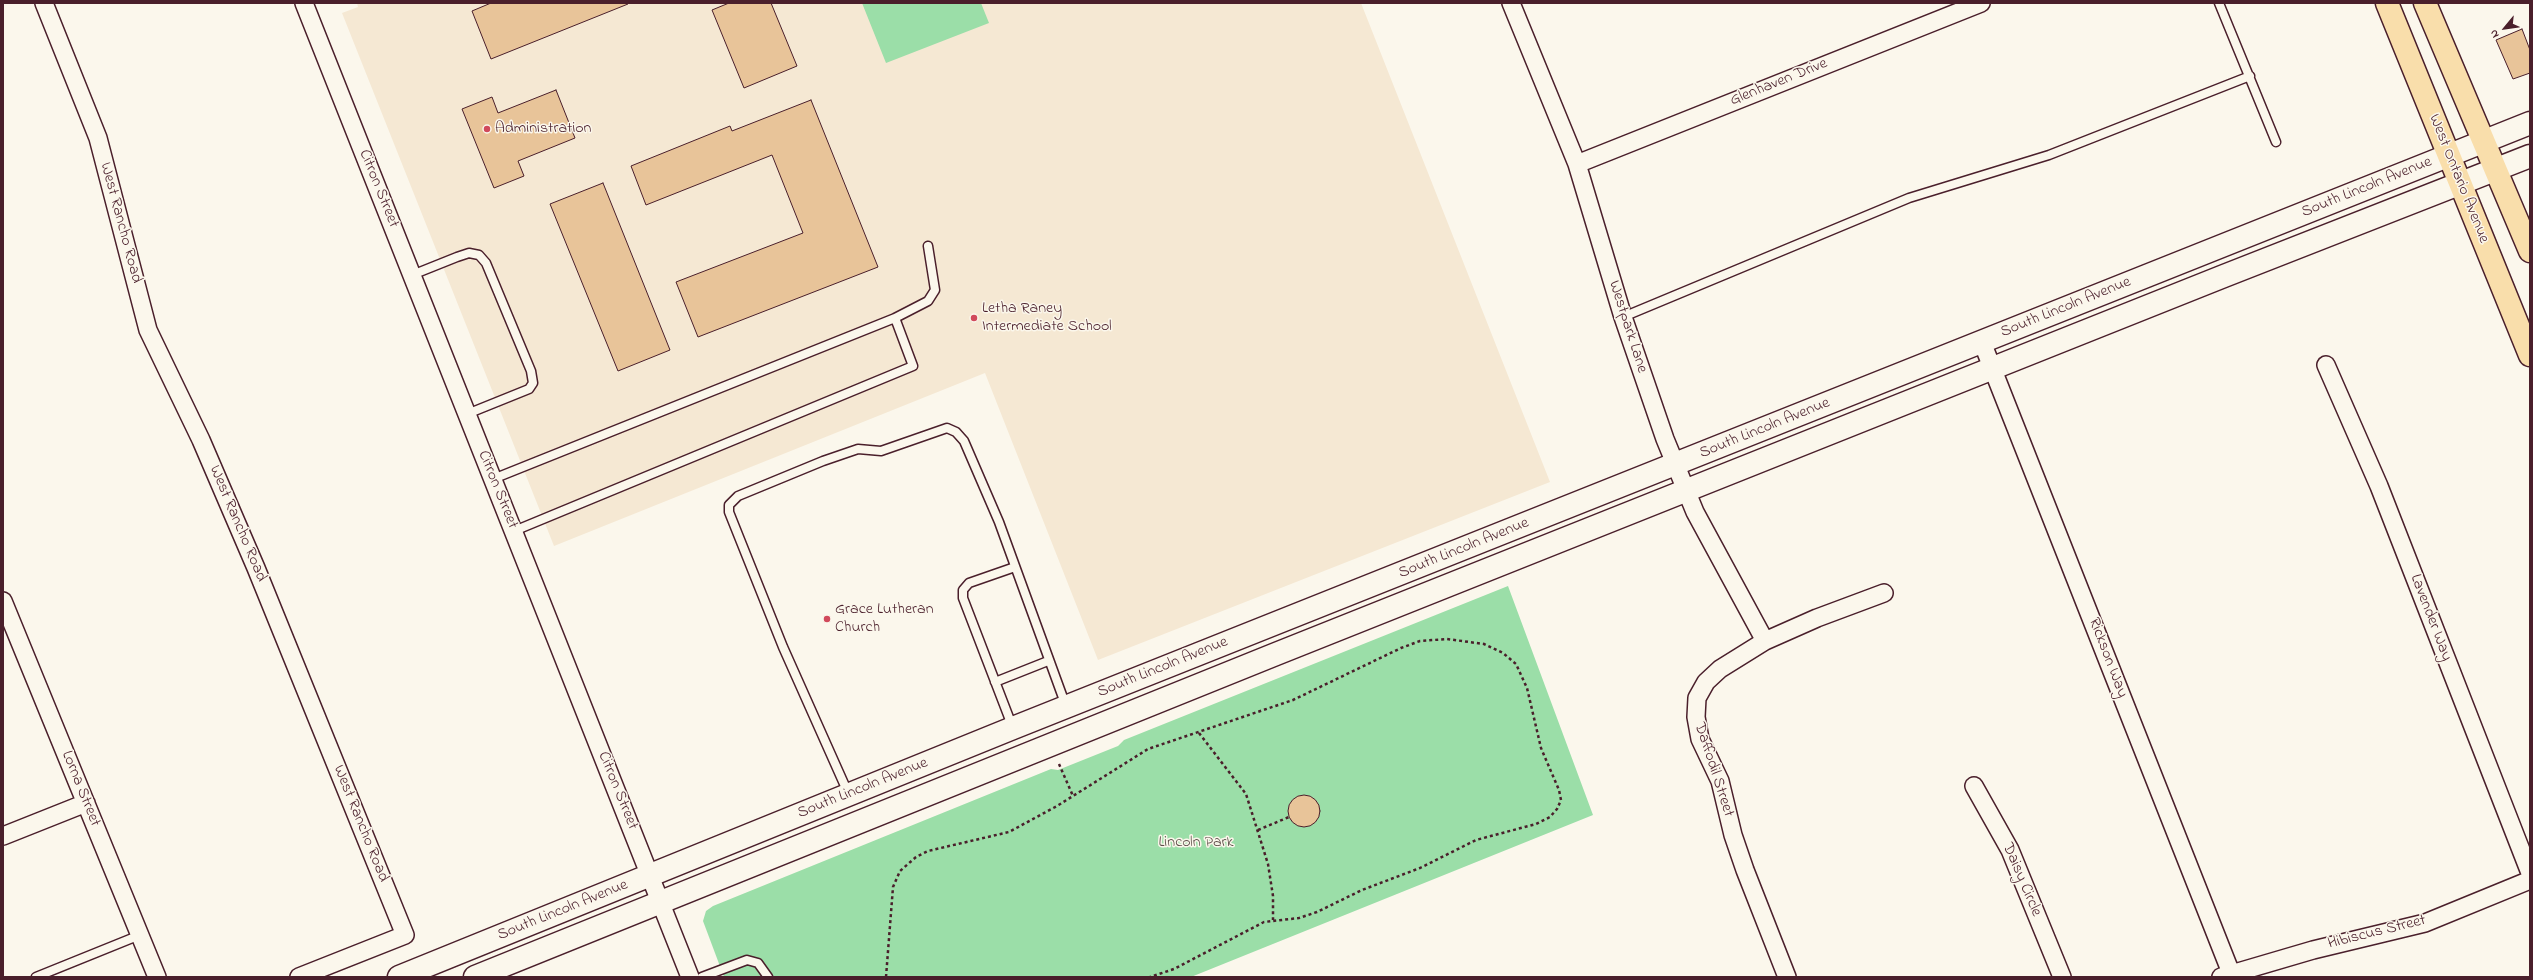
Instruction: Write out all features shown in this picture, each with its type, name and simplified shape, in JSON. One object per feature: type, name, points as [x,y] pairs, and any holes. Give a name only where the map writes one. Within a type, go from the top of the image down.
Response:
[{"type":"main road","name":"West Ontario Avenue","points":[[2387,3],[2530,355]]},
{"type":"main road","points":[[2425,3],[2530,251]]},
{"type":"main road","name":"South Lincoln Avenue","points":[[399,977],[1013,728],[2530,123]]},
{"type":"main road","name":"South Lincoln Avenue","points":[[475,977],[661,903],[982,771],[2530,156]]},
{"type":"street","name":"West Rancho Road","points":[[44,3],[98,138],[148,330],[201,440],[253,561],[405,935],[299,977]]},
{"type":"street","name":"Citron Street","points":[[304,3],[690,977]]},
{"type":"street","name":"Westpark Lane","points":[[1511,3],[1578,164],[1623,317],[1675,465],[1695,512],[1765,641]]},
{"type":"street","name":"Glenhaven Drive","points":[[1578,164],[1981,3]]},
{"type":"street","name":"Rickson Way","points":[[1982,342],[2226,975]]},
{"type":"street","name":"Lavender Way","points":[[2326,364],[2379,486],[2530,873]]},
{"type":"street","name":"Daffodil Street","points":[[1788,977],[1745,870],[1733,835],[1720,781],[1700,739],[1696,717],[1697,698],[1706,682],[1720,670],[1765,641],[1817,618],[1884,593]]},
{"type":"street","name":"Lorna Street","points":[[3,601],[157,977]]},
{"type":"street","name":"Daisy Circle","points":[[1974,786],[2010,850],[2062,977]]},
{"type":"street","points":[[3,836],[86,803]]},
{"type":"street","name":"Hibiscus Street","points":[[2226,975],[2313,950],[2425,923],[2530,880]]},
{"type":"lane","points":[[2219,3],[2276,142]]},
{"type":"lane","points":[[1623,317],[1909,198],[2049,155],[2250,76]]},
{"type":"lane","points":[[493,479],[895,318],[928,301],[936,290],[928,246]]},
{"type":"lane","points":[[412,275],[469,253],[479,255],[486,263],[530,371],[533,383],[529,389],[467,414]]},
{"type":"lane","points":[[514,531],[913,366],[895,318]]},
{"type":"lane","points":[[849,795],[783,647],[781,637],[729,512],[729,505],[733,499],[844,452],[858,449],[881,451],[947,428],[956,432],[964,441],[999,522],[1048,661],[1066,707]]},
{"type":"lane","points":[[1013,728],[963,598],[963,590],[977,579],[1015,566]]},
{"type":"lane","points":[[995,682],[1048,661]]},
{"type":"lane","points":[[36,977],[140,935]]},
{"type":"lane","points":[[702,977],[747,960],[758,963],[768,977]]},
{"type":"path","points":[[886,977],[893,887],[900,871],[909,862],[934,849],[1009,832],[1029,823],[1139,754],[1293,700],[1402,648],[1420,641],[1447,639],[1484,644],[1516,664],[1523,676],[1541,748],[1559,790],[1561,800],[1557,809],[1550,817],[1536,824],[1476,840],[1420,868],[1362,890],[1317,912],[1299,918],[1264,922],[1174,969],[1150,977]]},
{"type":"path","points":[[1199,733],[1246,794],[1268,864],[1273,896],[1273,920]]},
{"type":"path","points":[[1064,760],[1058,762],[1073,796]]},
{"type":"path","points":[[1258,830],[1289,817]]},
{"type":"shaded area","name":"Letha Raney Intermediate School","points":[[357,3],[1361,3],[1550,482],[1098,660],[985,373],[554,546],[342,13],[358,7]]},
{"type":"green space","points":[[862,3],[981,3],[989,23],[886,63]]},
{"type":"green space","name":"Lincoln Park","points":[[1508,586],[1593,815],[1191,977],[724,977],[703,921],[706,911],[713,906],[1051,769],[1058,770],[1118,746],[1124,740]]},
{"type":"building","points":[[491,3],[628,4],[491,59],[472,11]]},
{"type":"building","points":[[729,3],[771,3],[797,66],[744,88],[712,10]]},
{"type":"building","points":[[2522,29],[2530,50],[2530,73],[2513,79],[2496,40]]},
{"type":"building","points":[[556,90],[575,138],[518,161],[524,176],[494,188],[462,109],[492,97],[498,113]]},
{"type":"building","points":[[811,100],[878,267],[698,337],[676,282],[803,233],[772,155],[646,205],[631,166],[730,126],[732,131]]},
{"type":"building","points":[[603,183],[670,350],[618,371],[550,204]]},
{"type":"building","points":[[1301,795],[1307,795],[1317,802],[1320,811],[1319,817],[1313,824],[1307,827],[1301,827],[1291,820],[1288,814],[1288,808],[1295,798]]},
{"type":"place","name":"Administration","points":[[487,129]]},
{"type":"place","name":"Letha Raney Intermediate School","points":[[974,318]]},
{"type":"place","name":"Grace Lutheran Church","points":[[827,619]]}]
